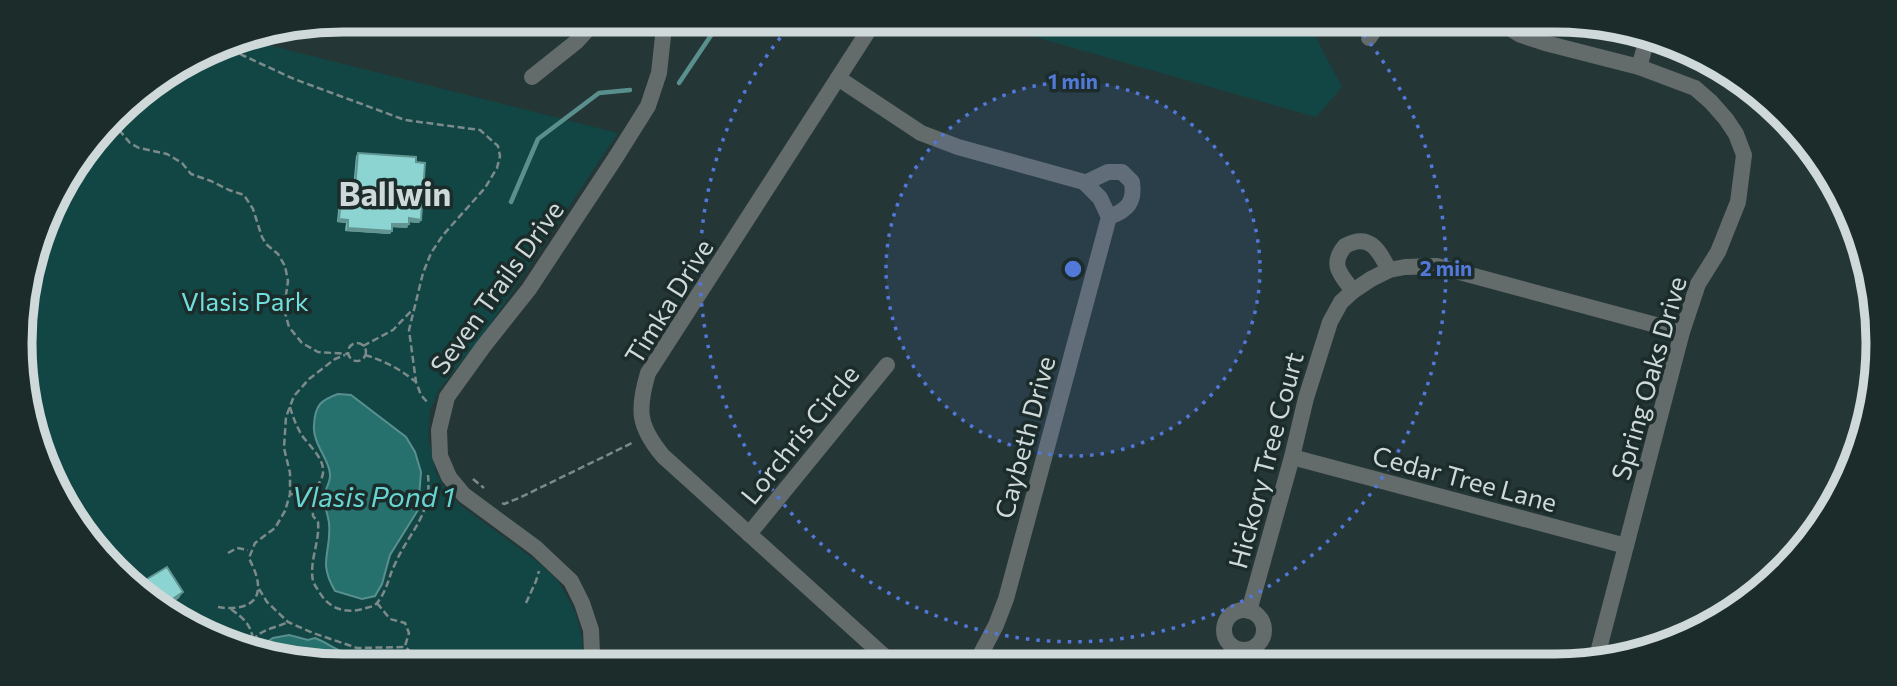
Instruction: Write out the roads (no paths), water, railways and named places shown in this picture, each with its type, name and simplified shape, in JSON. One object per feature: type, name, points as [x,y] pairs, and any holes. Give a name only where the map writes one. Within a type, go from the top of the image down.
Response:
[{"type":"street","points":[[533,77],[585,32]]},
{"type":"street","name":"Seven Trails Drive","points":[[592,654],[591,630],[571,581],[536,548],[464,495],[449,477],[440,456],[439,430],[447,397],[529,289],[648,106],[659,73],[663,32]]},
{"type":"street","name":"Timka Drive","points":[[868,32],[648,373],[641,407],[649,440],[663,456],[882,654]]},
{"type":"street","points":[[1369,38],[1373,32]]},
{"type":"street","name":"Spring Oaks Drive","points":[[1516,32],[1545,43],[1639,67],[1695,88],[1726,119],[1736,134],[1744,155],[1738,202],[1718,252],[1698,284],[1682,332],[1598,652]]},
{"type":"street","points":[[1639,67],[1645,45]]},
{"type":"street","points":[[838,78],[921,133],[958,147],[1086,183],[1100,198],[1109,217],[1128,207],[1134,195],[1132,182],[1122,173],[1108,172],[1086,183]]},
{"type":"street","name":"Caybeth Drive","points":[[981,654],[1006,599],[1109,217]]},
{"type":"street","points":[[1389,270],[1380,252],[1368,242],[1360,241],[1345,246],[1337,260],[1338,271],[1353,291],[1389,270],[1437,266],[1682,332]]},
{"type":"street","name":"Hickory Tree Court","points":[[1249,611],[1306,398],[1330,322],[1341,302],[1353,291]]},
{"type":"street","name":"Lorchris Circle","points":[[749,534],[887,365]]},
{"type":"street","name":"Cedar Tree Lane","points":[[1292,457],[1626,546]]},
{"type":"water","name":"Vlasis Pond 1","points":[[338,394],[351,395],[406,437],[415,452],[421,472],[418,510],[390,555],[382,584],[375,596],[362,599],[335,591],[326,564],[329,523],[324,497],[330,470],[316,439],[314,425],[320,404]]},
{"type":"water","points":[[289,635],[308,640],[315,638],[347,654],[302,652],[263,644],[273,638]]},
{"type":"waterway","points":[[679,83],[713,32]]},
{"type":"waterway","points":[[511,202],[538,139],[599,93],[630,90]]},
{"type":"district","name":"Ballwin","points":[[395,192]]},
{"type":"park label","name":"Vlasis Park","points":[[245,300]]}]
